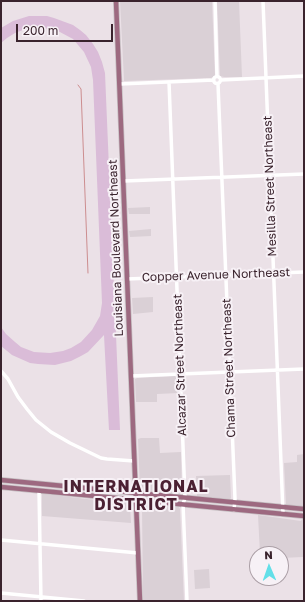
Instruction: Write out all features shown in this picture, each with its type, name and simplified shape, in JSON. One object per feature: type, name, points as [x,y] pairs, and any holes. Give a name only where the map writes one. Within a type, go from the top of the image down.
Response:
[{"type":"main road","name":"Louisiana Boulevard Northeast","points":[[116,1],[140,601]]},
{"type":"main road","points":[[1,480],[304,509]]},
{"type":"main road","points":[[1,487],[304,516]]},
{"type":"street","points":[[214,80],[217,76],[215,1]]},
{"type":"street","name":"Mesilla Street Northeast","points":[[264,1],[283,514]]},
{"type":"street","points":[[217,76],[221,80],[304,76]]},
{"type":"street","points":[[120,84],[214,80],[218,84],[221,80]]},
{"type":"street","name":"Alcazar Street Northeast","points":[[169,82],[186,498],[183,504]]},
{"type":"street","name":"Chama Street Northeast","points":[[218,84],[235,502],[234,510]]},
{"type":"street","points":[[124,181],[304,174]]},
{"type":"street","name":"Copper Avenue Northeast","points":[[128,279],[304,272]]},
{"type":"street","points":[[131,376],[304,369]]},
{"type":"street","points":[[1,371],[8,379],[18,397],[36,420],[51,432],[101,458],[134,461]]},
{"type":"street","points":[[39,491],[41,599]]},
{"type":"street","points":[[183,504],[187,601]]},
{"type":"street","points":[[1,540],[138,553]]},
{"type":"street","points":[[1,593],[41,599],[84,601]]},
{"type":"shaded area","points":[[120,1],[212,1],[215,76],[211,78],[124,81]]},
{"type":"shaded area","points":[[217,1],[239,1],[242,77],[220,76]]},
{"type":"shaded area","points":[[29,16],[47,16],[73,25],[80,30],[86,35],[98,52],[105,73],[120,430],[109,430],[104,335],[88,352],[71,361],[55,365],[30,363],[12,355],[1,346],[1,327],[6,334],[21,347],[34,352],[50,353],[71,348],[81,342],[92,330],[100,316],[102,303],[93,80],[91,67],[84,52],[73,39],[58,31],[32,28],[15,33],[1,43],[1,28],[13,21]]},
{"type":"shaded area","points":[[150,207],[150,214],[129,214],[128,208]]},
{"type":"shaded area","points":[[151,229],[151,236],[130,237],[129,231]]},
{"type":"shaded area","points":[[153,297],[153,312],[133,314],[132,298]]},
{"type":"shaded area","points":[[175,376],[178,379],[179,393],[157,394],[157,402],[136,402],[135,379]]},
{"type":"shaded area","points":[[159,438],[160,453],[181,452],[181,494],[141,491],[138,439]]},
{"type":"shaded area","points":[[304,454],[304,507],[286,505],[284,463],[297,462],[297,455]]},
{"type":"shaded area","points":[[230,475],[230,499],[197,496],[196,476]]},
{"type":"shaded area","points":[[42,494],[129,502],[131,523],[42,516]]},
{"type":"shaded area","points":[[142,504],[178,506],[180,509],[184,601],[143,601]]},
{"type":"shaded area","points":[[258,515],[301,521],[304,519],[304,562],[303,557],[289,558],[289,546],[260,546]]},
{"type":"shaded area","points":[[209,569],[210,588],[195,589],[194,570]]},
{"type":"waterway","points":[[78,85],[81,89],[88,273]]},
{"type":"district","name":"INTERNATIONAL DISTRICT","points":[[136,496]]}]
